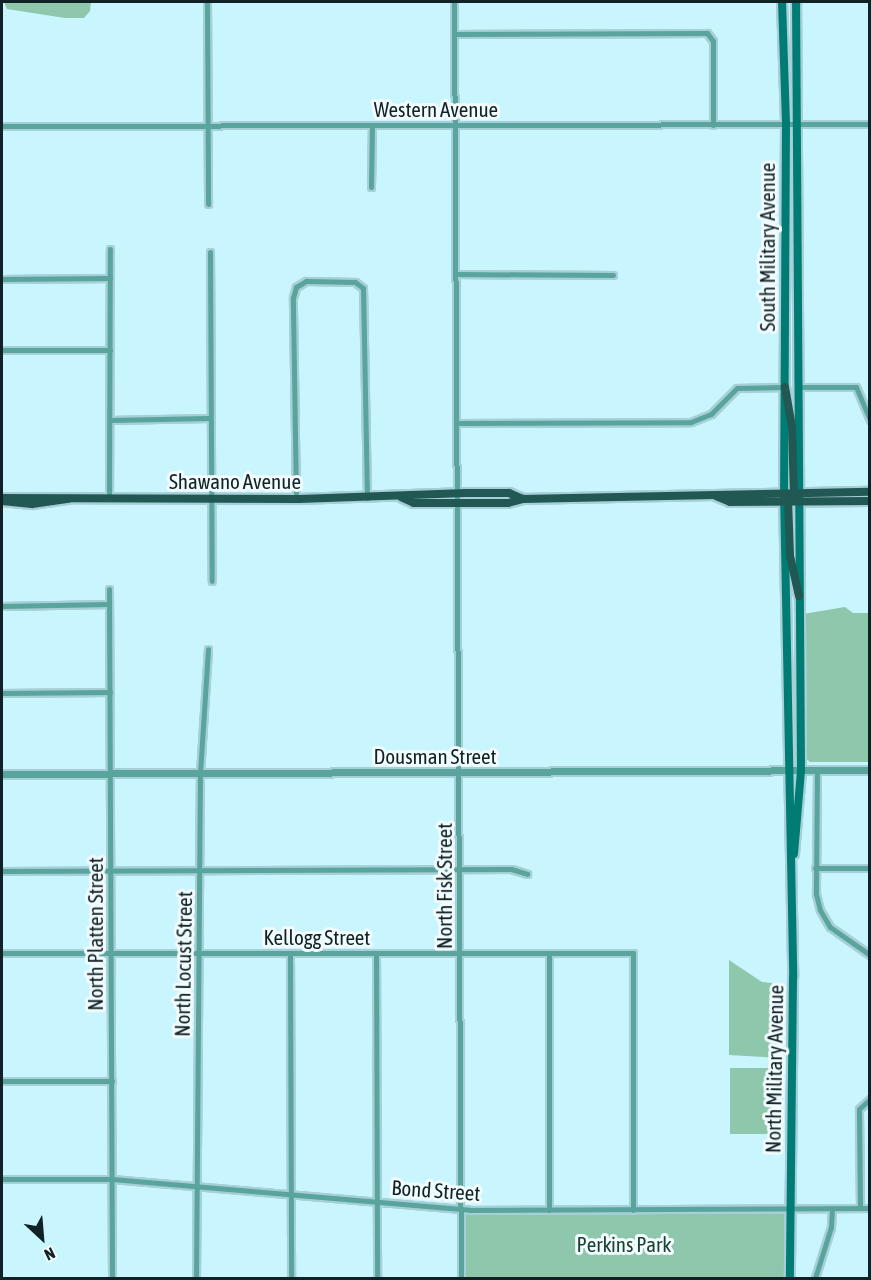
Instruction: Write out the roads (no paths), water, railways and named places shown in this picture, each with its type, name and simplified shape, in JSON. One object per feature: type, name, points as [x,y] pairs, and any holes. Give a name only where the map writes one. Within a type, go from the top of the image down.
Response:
[{"type":"main road","name":"South Military Avenue","points":[[782,2],[790,124],[798,387],[792,492]]},
{"type":"main road","name":"South Military Avenue","points":[[785,387],[790,124],[795,2]]},
{"type":"main road","points":[[785,387],[792,426],[790,556],[799,596]]},
{"type":"main road","name":"North Military Avenue","points":[[790,1278],[792,861],[788,770],[790,502],[792,492]]},
{"type":"main road","name":"Shawano Avenue","points":[[401,497],[414,503],[508,503],[523,498],[870,492]]},
{"type":"main road","name":"Shawano Avenue","points":[[2,500],[46,495],[70,499],[296,499],[401,497],[457,493],[508,493],[523,498]]},
{"type":"main road","name":"Shawano Avenue","points":[[716,496],[730,502],[870,501]]},
{"type":"main road","name":"North Military Avenue","points":[[792,861],[798,840],[801,770],[799,596]]},
{"type":"street","points":[[207,2],[208,204]]},
{"type":"street","name":"North Fisk Street","points":[[454,2],[461,1278]]},
{"type":"street","points":[[454,34],[704,33],[712,37],[713,124]]},
{"type":"street","name":"Western Avenue","points":[[2,126],[870,124]]},
{"type":"street","points":[[371,187],[372,125]]},
{"type":"street","points":[[109,499],[110,249]]},
{"type":"street","points":[[210,252],[209,499],[212,581]]},
{"type":"street","points":[[456,274],[613,274]]},
{"type":"street","points":[[2,279],[110,278]]},
{"type":"street","points":[[296,499],[293,298],[296,287],[306,281],[355,282],[363,288],[367,498]]},
{"type":"street","points":[[2,350],[110,350]]},
{"type":"street","points":[[456,423],[684,423],[710,415],[737,388],[785,387]]},
{"type":"street","points":[[798,387],[859,388],[870,420]]},
{"type":"street","points":[[110,420],[209,418]]},
{"type":"street","name":"North Platten Street","points":[[109,589],[112,1278]]},
{"type":"street","points":[[2,606],[109,604]]},
{"type":"street","name":"North Locust Street","points":[[196,1278],[200,773],[208,650]]},
{"type":"street","points":[[2,693],[110,693]]},
{"type":"street","points":[[817,770],[816,868],[820,910],[830,927],[870,955]]},
{"type":"street","name":"Dousman Street","points":[[2,774],[870,770]]},
{"type":"street","points":[[816,868],[870,868]]},
{"type":"street","points":[[2,871],[511,869],[527,874]]},
{"type":"street","name":"Kellogg Street","points":[[2,953],[633,953],[633,1210]]},
{"type":"street","points":[[376,953],[377,1278]]},
{"type":"street","points":[[549,953],[549,1210]]},
{"type":"street","points":[[290,954],[291,1278]]},
{"type":"street","points":[[2,1081],[112,1081]]},
{"type":"street","points":[[860,1208],[859,1109],[870,1099]]},
{"type":"street","name":"Bond Street","points":[[2,1179],[112,1179],[291,1193],[459,1210],[870,1208]]},
{"type":"street","points":[[815,1278],[831,1227],[832,1209]]},
{"type":"park label","name":"Perkins Park","points":[[624,1244]]}]
